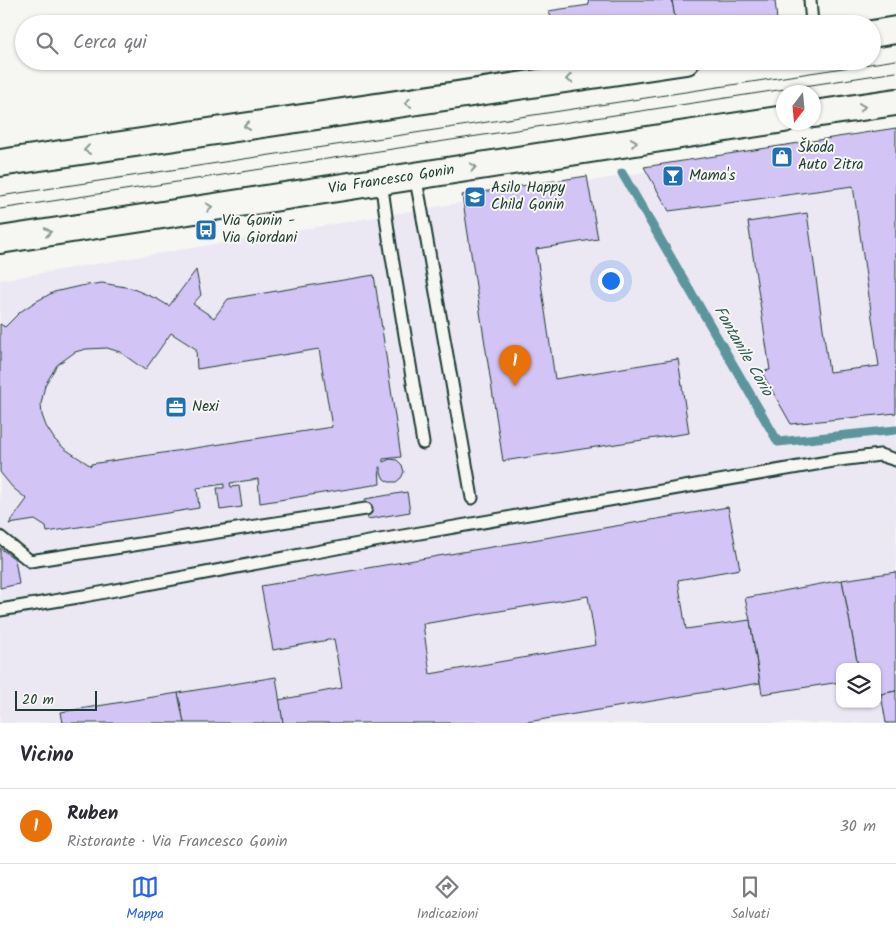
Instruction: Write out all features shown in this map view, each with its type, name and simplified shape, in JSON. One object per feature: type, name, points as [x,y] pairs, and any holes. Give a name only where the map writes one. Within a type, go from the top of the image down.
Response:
[{"type":"street","points":[[881,32],[896,30]]},
{"type":"street","points":[[0,163],[625,70]]},
{"type":"street","points":[[821,113],[896,102]]},
{"type":"street","name":"Via Francesco Gonin","points":[[0,240],[776,120]]},
{"type":"lane","points":[[810,0],[811,15]]},
{"type":"lane","points":[[414,176],[422,210],[472,498]]},
{"type":"lane","points":[[382,180],[390,245],[423,443]]},
{"type":"lane","points":[[0,610],[374,541],[839,460],[880,455],[896,460]]},
{"type":"lane","points":[[0,538],[30,561],[366,510]]},
{"type":"shaded area","points":[[896,130],[896,723],[0,723],[0,280]]},
{"type":"building","points":[[588,0],[672,0],[674,15],[550,15],[548,11],[589,5]]},
{"type":"building","points":[[672,0],[775,0],[776,15],[674,15]]},
{"type":"building","points":[[896,128],[896,413],[791,424],[761,371],[770,370],[748,222],[807,213],[829,372],[879,366],[853,186],[669,211],[644,167]]},
{"type":"building","points":[[587,176],[598,239],[536,249],[555,379],[678,359],[689,433],[503,461],[462,195]]},
{"type":"building","points":[[196,270],[201,295],[193,304],[214,318],[228,299],[374,275],[401,457],[383,459],[383,462],[390,459],[397,460],[402,465],[404,472],[401,478],[396,482],[389,482],[384,479],[381,467],[379,467],[380,484],[260,503],[258,479],[230,483],[231,487],[239,486],[242,507],[220,510],[217,488],[224,488],[224,484],[197,488],[199,508],[47,532],[46,527],[35,520],[9,524],[27,499],[13,488],[0,472],[0,324],[5,327],[20,312],[54,292],[102,283],[131,288],[169,306]],"holes":[[[171,333],[196,349],[197,369],[319,349],[332,427],[91,464],[91,466],[65,449],[55,440],[46,426],[41,404],[45,385],[57,365],[75,352],[86,349],[107,348],[120,352],[145,370]]]},
{"type":"building","points":[[407,492],[410,512],[368,519],[365,499]]},
{"type":"building","points":[[728,507],[740,569],[678,580],[686,629],[750,620],[760,683],[521,723],[283,723],[279,700],[342,688],[334,639],[273,650],[261,586]],"holes":[[[588,596],[596,645],[430,674],[423,624]]]},
{"type":"building","points":[[0,548],[15,559],[19,584],[0,588]]},
{"type":"building","points":[[896,572],[896,691],[881,694],[881,663],[857,663],[842,580]]},
{"type":"building","points":[[842,580],[857,663],[836,663],[836,683],[762,694],[745,598]]},
{"type":"building","points":[[276,677],[283,723],[184,723],[178,693]]},
{"type":"building","points":[[896,691],[896,723],[886,723],[881,694]]},
{"type":"building","points":[[178,693],[184,723],[63,723],[61,712]]},
{"type":"waterway","name":"Fontanile Corio","points":[[622,173],[778,442],[896,430]]},
{"type":"tram line","points":[[881,62],[896,60]]},
{"type":"tram line","points":[[0,196],[830,70]]},
{"type":"tram line","points":[[0,209],[896,72]]},
{"type":"place","name":"Škoda Auto Zitra","points":[[782,157]]},
{"type":"place","name":"Mama's","points":[[673,176]]},
{"type":"place","name":"Asilo Happy Child Gonin","points":[[475,197]]},
{"type":"place","name":"Via Gonin - Via Giordani","points":[[206,230]]},
{"type":"place","name":"Ruben","points":[[515,386]]},
{"type":"place","name":"Nexi","points":[[176,407]]}]
